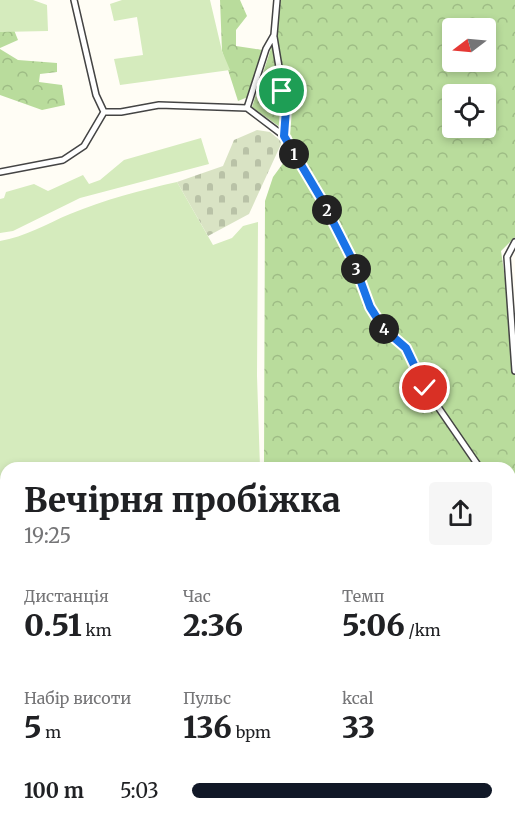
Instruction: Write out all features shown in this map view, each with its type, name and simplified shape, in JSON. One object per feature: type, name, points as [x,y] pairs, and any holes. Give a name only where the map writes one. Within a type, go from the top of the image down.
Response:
[{"type":"street","points":[[74,0],[96,95],[104,112]]},
{"type":"street","points":[[277,0],[274,49],[286,109],[284,136]]},
{"type":"street","points":[[247,108],[266,49],[274,35]]},
{"type":"street","points":[[104,112],[121,112],[159,105],[247,108],[284,136],[322,200],[354,263],[370,307],[384,329],[406,348],[425,388],[476,462]]},
{"type":"street","points":[[0,172],[63,160],[84,146],[104,112]]},
{"type":"street","points":[[515,242],[507,256],[515,369]]},
{"type":"green space","points":[[0,0],[33,0],[47,5],[48,31],[0,32]]},
{"type":"green space","points":[[122,0],[210,0],[222,51],[230,70],[120,85],[114,59],[143,55],[137,17],[114,21],[110,4]]},
{"type":"green space","points":[[220,0],[240,0],[247,16],[236,30],[236,46],[263,50],[248,97],[238,101],[222,51]]},
{"type":"green space","points":[[280,0],[515,0],[515,237],[501,251],[515,346],[515,462],[264,462],[265,201],[273,177],[295,147],[291,135],[252,107],[275,36]]},
{"type":"green space","points":[[14,30],[18,40],[0,48],[0,32]]},
{"type":"green space","points":[[0,49],[18,60],[57,63],[57,72],[40,74],[39,82],[62,85],[65,105],[42,110],[0,95]]},
{"type":"green space","points":[[257,130],[270,132],[282,142],[249,214],[208,236],[177,182],[223,166],[234,140]]},
{"type":"green space","points":[[201,138],[209,164],[80,198],[13,231],[0,233],[0,199],[4,198],[6,192],[34,184],[48,191],[83,175],[89,184],[100,180],[124,160]]},
{"type":"green space","points":[[177,182],[213,245],[232,238],[243,226],[258,222],[257,376],[260,462],[0,462],[0,241],[27,233],[96,204]]},
{"type":"route","points":[[282,91],[286,109],[284,136],[322,200],[354,263],[370,307],[384,329],[406,348],[425,388]]}]
